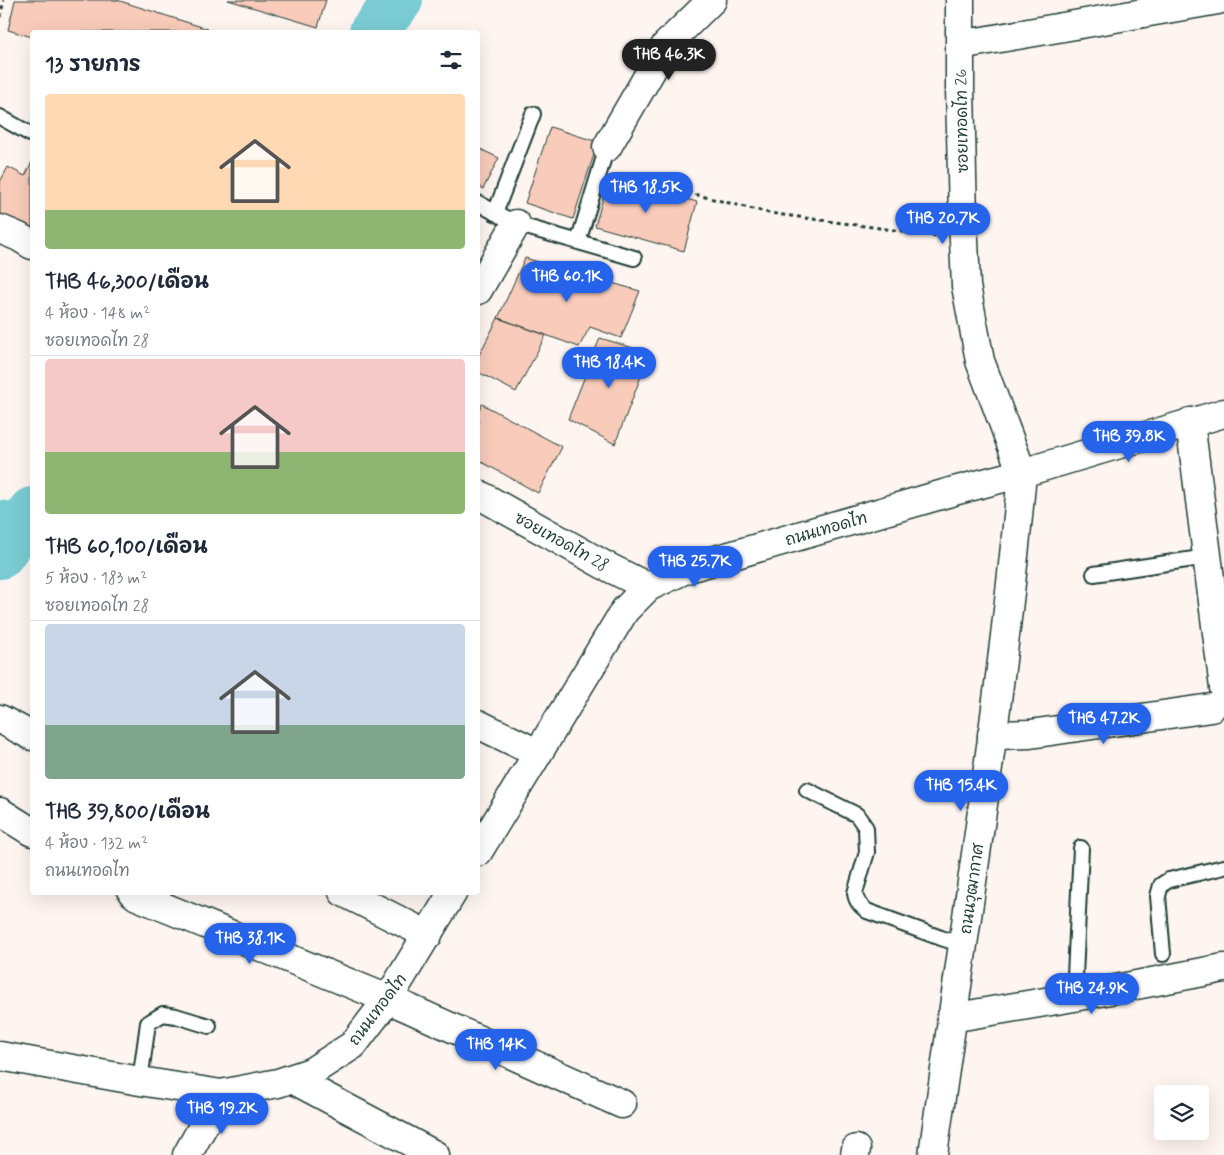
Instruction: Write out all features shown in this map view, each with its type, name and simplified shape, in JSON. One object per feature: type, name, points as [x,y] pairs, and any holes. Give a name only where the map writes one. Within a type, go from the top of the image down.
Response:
[{"type":"street","points":[[604,159],[666,44],[712,0]]},
{"type":"street","name":"ซอยเทอดไท 26","points":[[960,0],[960,88],[966,286],[980,360],[1022,473]]},
{"type":"street","points":[[960,45],[1218,0]]},
{"type":"street","points":[[480,285],[505,219]]},
{"type":"street","points":[[0,229],[19,237],[30,245]]},
{"type":"street","name":"ถนนเทอดไท","points":[[480,849],[625,610],[648,587],[688,568],[1022,473],[1224,413]]},
{"type":"street","points":[[992,735],[1030,734],[1218,698],[1207,557],[1190,422]]},
{"type":"street","name":"ถนนวุฒากาศ","points":[[933,1155],[992,735],[1022,473]]},
{"type":"street","name":"ซอยเทอดไท 28","points":[[480,495],[604,565],[648,587]]},
{"type":"street","points":[[0,719],[30,735]]},
{"type":"street","points":[[480,725],[537,754]]},
{"type":"street","points":[[0,812],[30,831]]},
{"type":"street","points":[[139,895],[388,999],[622,1104]]},
{"type":"street","points":[[349,895],[428,935]]},
{"type":"street","name":"ถนนเทอดไท","points":[[0,1056],[221,1094],[278,1084],[311,1072],[353,1046],[388,999],[451,895]]},
{"type":"street","points":[[952,1018],[1224,968]]},
{"type":"street","points":[[292,1079],[435,1155]]},
{"type":"street","points":[[187,1155],[221,1094]]},
{"type":"lane","points":[[505,219],[533,114]]},
{"type":"lane","points":[[0,117],[30,134]]},
{"type":"lane","points":[[578,242],[604,159]]},
{"type":"lane","points":[[480,204],[505,219],[634,258]]},
{"type":"lane","points":[[1094,574],[1207,557]]},
{"type":"lane","points":[[807,790],[857,815],[866,828],[867,852],[855,893],[856,900],[860,905],[867,911],[963,944]]},
{"type":"lane","points":[[1074,997],[1081,848]]},
{"type":"lane","points":[[1163,954],[1158,896],[1161,885],[1169,880],[1224,868]]},
{"type":"lane","points":[[140,1081],[148,1023],[163,1014],[209,1026]]},
{"type":"path","points":[[0,17],[4,0]]},
{"type":"path","points":[[604,159],[769,213],[964,239]]},
{"type":"building","points":[[15,0],[117,0],[208,29],[30,30],[30,36],[8,30]]},
{"type":"building","points":[[228,0],[326,0],[318,27]]},
{"type":"building","points":[[550,127],[598,142],[573,219],[525,203]]},
{"type":"building","points":[[480,149],[499,158],[483,189],[480,187]]},
{"type":"building","points":[[30,166],[30,240],[0,224],[0,182],[8,167],[25,176]]},
{"type":"building","points":[[609,177],[697,202],[684,251],[595,226]]},
{"type":"building","points":[[525,258],[640,291],[621,338],[590,327],[579,347],[498,318]]},
{"type":"building","points":[[498,318],[546,335],[516,392],[480,373],[480,353]]},
{"type":"building","points":[[600,338],[650,353],[615,444],[568,419]]},
{"type":"building","points":[[482,404],[562,447],[538,493],[480,461],[480,408]]},
{"type":"waterway","points":[[375,30],[399,0]]},
{"type":"waterway","points":[[0,514],[27,519]]},
{"type":"waterway","points":[[0,555],[30,514]]}]
